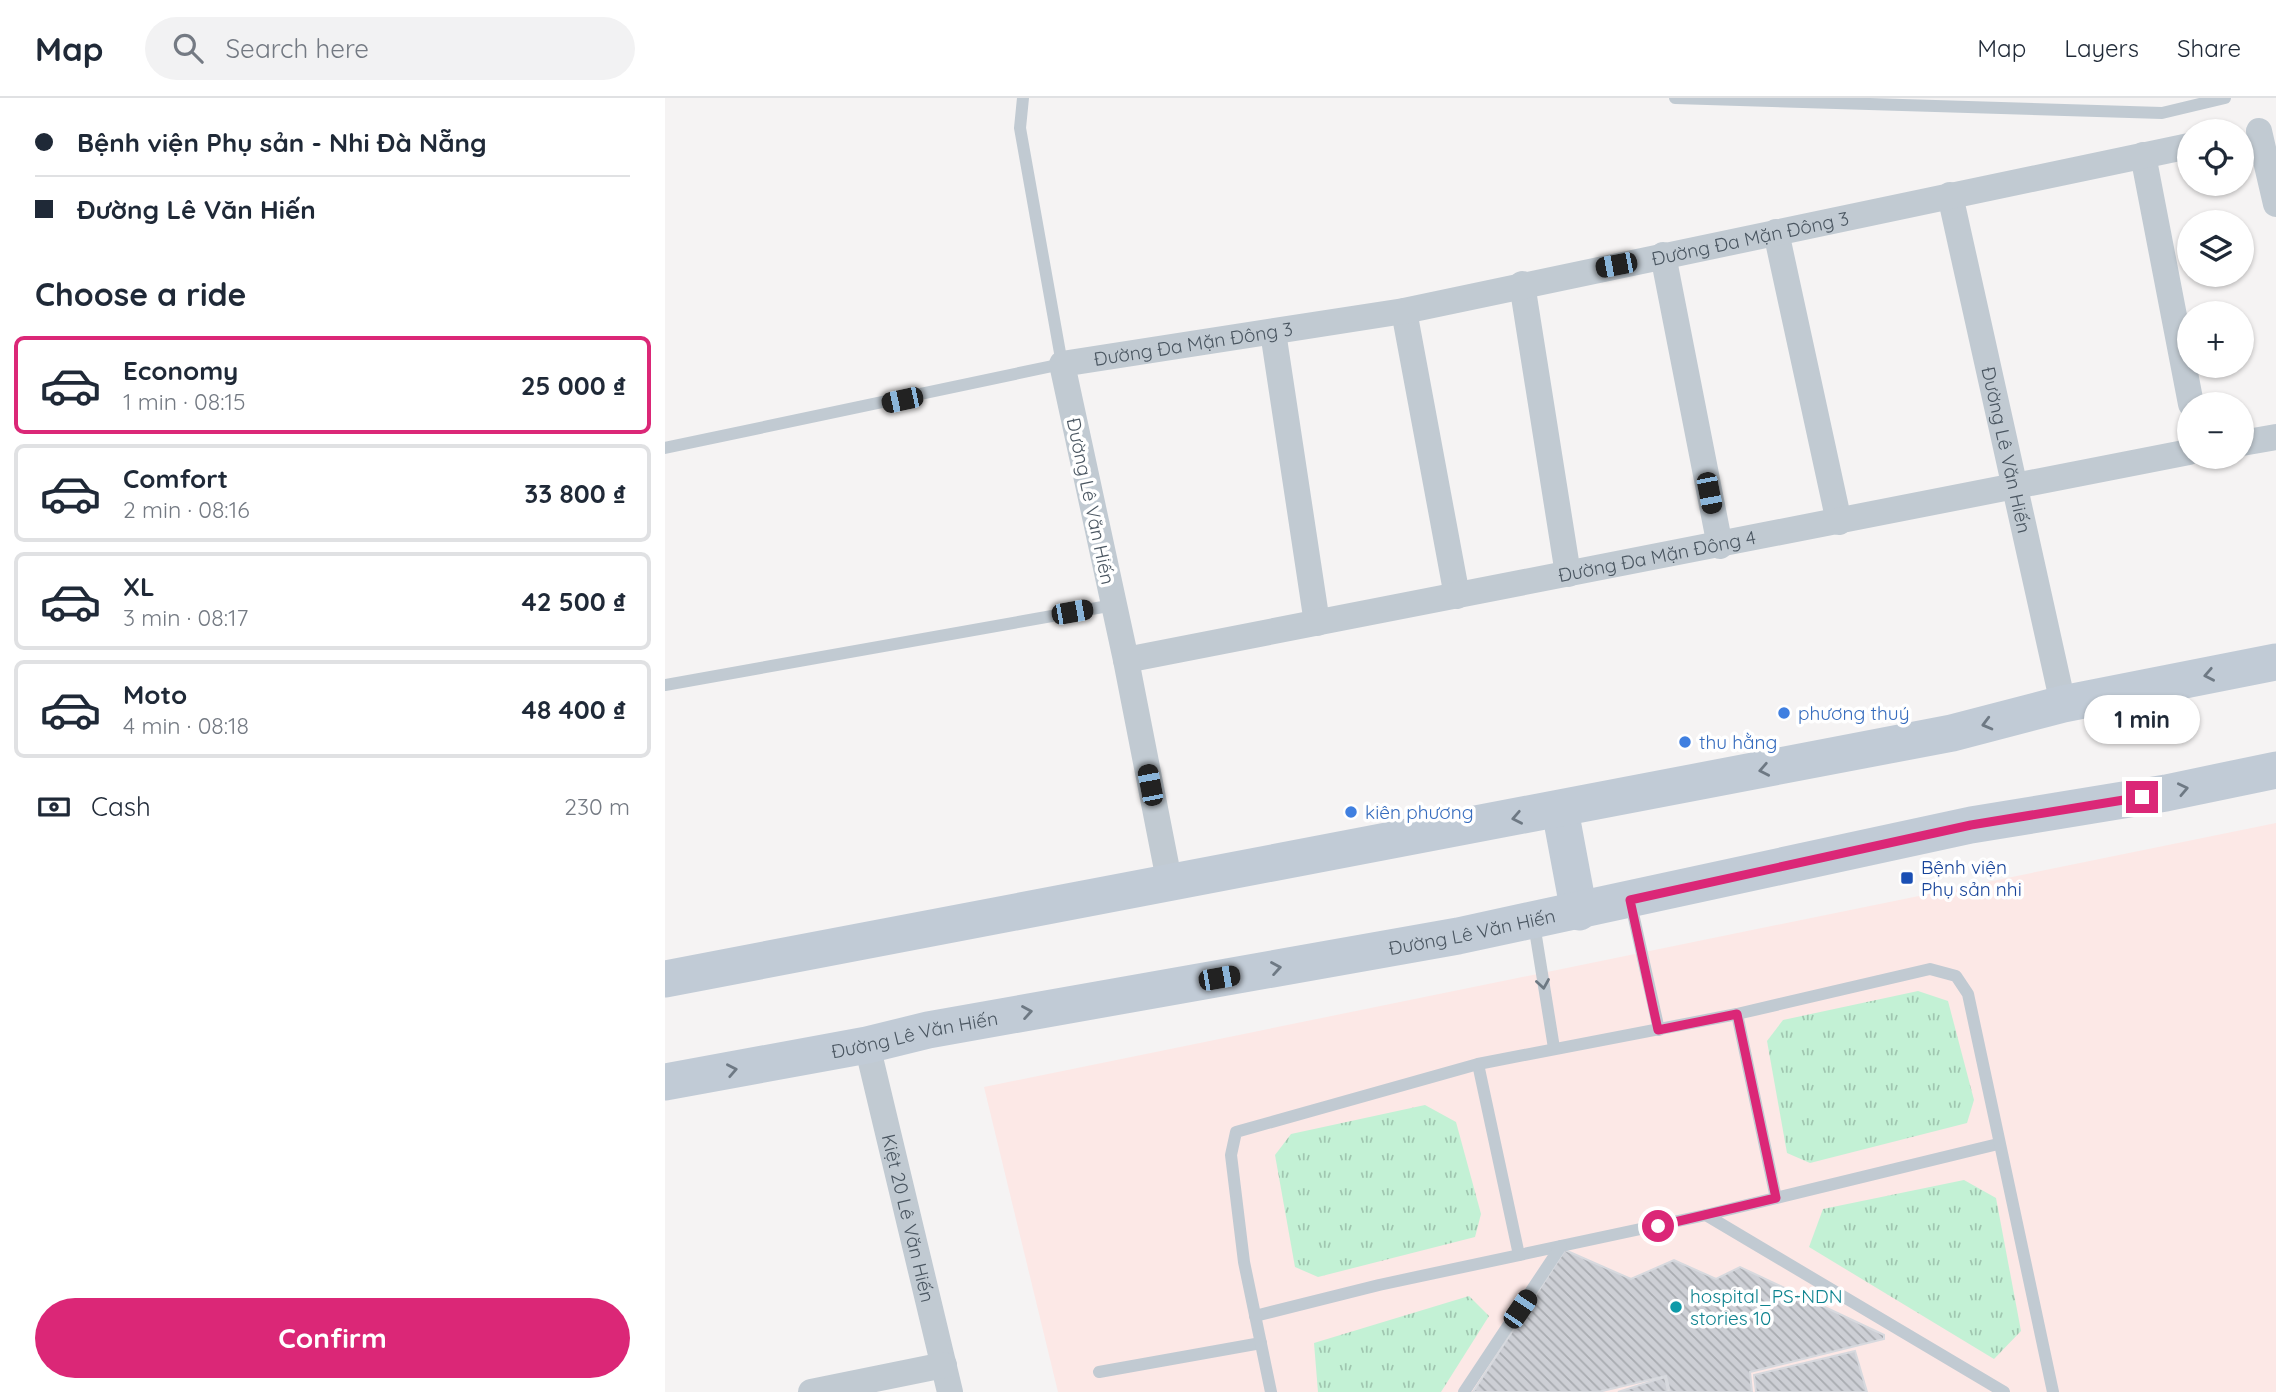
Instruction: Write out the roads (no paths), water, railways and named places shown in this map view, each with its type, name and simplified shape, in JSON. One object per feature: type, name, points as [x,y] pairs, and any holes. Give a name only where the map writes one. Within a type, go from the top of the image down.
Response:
[{"type":"main road","points":[[665,979],[1170,885],[1952,733],[2063,704],[2276,662]]},
{"type":"main road","name":"Đường Lê Văn Hiến","points":[[665,1082],[867,1045],[928,1030],[1579,912],[1971,825],[2166,793],[2276,770]]},
{"type":"main road","points":[[1560,810],[1579,912]]},
{"type":"street","points":[[2259,131],[2276,204]]},
{"type":"street","name":"Đường Đa Mặn Đông 3","points":[[1062,364],[1404,311],[1522,284],[2177,148]]},
{"type":"street","points":[[2143,155],[2189,392]]},
{"type":"street","name":"Đường Lê Văn Hiến","points":[[1951,195],[2063,704]]},
{"type":"street","points":[[1776,232],[1839,522]]},
{"type":"street","points":[[1663,255],[1720,546]]},
{"type":"street","points":[[1522,284],[1568,575]]},
{"type":"street","points":[[1404,311],[1457,596]]},
{"type":"street","points":[[1273,332],[1317,623]]},
{"type":"street","name":"Đường Lê Văn Hiến","points":[[1062,364],[1126,660],[1170,885]]},
{"type":"street","points":[[2254,441],[2276,437]]},
{"type":"street","name":"Đường Đa Mặn Đông 4","points":[[1126,660],[1720,546],[2177,454]]},
{"type":"street","name":"Kiệt 20 Lê Văn Hiến","points":[[867,1045],[950,1392]]},
{"type":"street","points":[[810,1392],[944,1365]]},
{"type":"lane","points":[[665,448],[1062,364],[1020,128],[1023,98]]},
{"type":"lane","points":[[1675,98],[2162,113],[2225,98]]},
{"type":"lane","points":[[665,685],[1114,605]]},
{"type":"lane","points":[[1630,900],[1658,1030]]},
{"type":"lane","points":[[1533,920],[1554,1048]]},
{"type":"lane","points":[[1271,1392],[1244,1262],[1231,1155],[1236,1132],[1478,1064],[1737,1014],[1930,969],[1956,976],[1968,994],[2053,1392]]},
{"type":"lane","points":[[1737,1014],[1776,1198]]},
{"type":"lane","points":[[1478,1064],[1519,1255]]},
{"type":"lane","points":[[1255,1316],[1379,1284],[1706,1215],[1998,1144]]},
{"type":"lane","points":[[1706,1215],[2004,1392]]},
{"type":"lane","points":[[1464,1392],[1561,1246]]},
{"type":"lane","points":[[1099,1372],[1261,1343]]},
{"type":"place","name":"phương thuý","points":[[1784,713]]},
{"type":"place","name":"thu hằng","points":[[1685,742]]},
{"type":"place","name":"kiên phương","points":[[1351,812]]},
{"type":"place","name":"Bệnh viện Phụ sản nhi","points":[[1907,878]]},
{"type":"place","name":"hospital_PS-NDN stories 10","points":[[1676,1307]]}]
